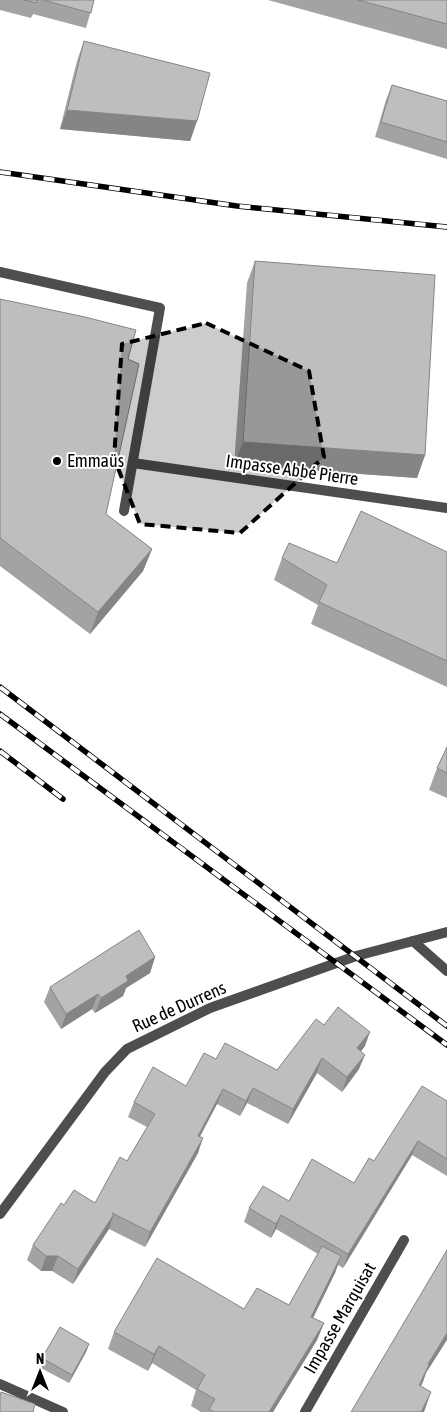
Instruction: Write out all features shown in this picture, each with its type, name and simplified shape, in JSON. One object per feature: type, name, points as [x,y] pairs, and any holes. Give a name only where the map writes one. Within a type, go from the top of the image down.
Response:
[{"type":"street","points":[[0,272],[160,308],[124,511]]},
{"type":"street","name":"Impasse Abbé Pierre","points":[[132,463],[447,508]]},
{"type":"street","name":"Rue de Durrens","points":[[1,1208],[106,1072],[127,1049],[210,1008],[356,956],[447,932]]},
{"type":"street","points":[[413,941],[447,971]]},
{"type":"street","name":"Impasse Marquisat","points":[[304,1412],[404,1240]]},
{"type":"street","points":[[0,1384],[63,1412]]},
{"type":"highlighted area","points":[[206,323],[309,371],[324,457],[240,533],[140,524],[114,458],[122,344]]},
{"type":"building","points":[[24,0],[37,0],[36,3]]},
{"type":"building","points":[[43,0],[94,0],[91,13]]},
{"type":"building","points":[[358,0],[447,0],[447,24]]},
{"type":"building","points":[[84,41],[210,73],[197,121],[67,110]]},
{"type":"building","points":[[392,85],[447,101],[447,142],[381,122]]},
{"type":"building","points":[[255,261],[435,275],[425,455],[243,442]]},
{"type":"building","name":"Emmaüs","points":[[0,299],[136,330],[128,359],[139,364],[106,514],[152,549],[98,612],[0,538]]},
{"type":"building","points":[[361,511],[447,552],[447,661],[319,602],[327,585],[282,558],[289,543],[337,563]]},
{"type":"building","points":[[447,747],[447,773],[437,768]]},
{"type":"building","points":[[139,930],[155,957],[126,976],[128,981],[101,998],[98,994],[66,1014],[50,987]]},
{"type":"building","points":[[338,1007],[370,1032],[357,1048],[365,1055],[347,1077],[322,1058],[293,1109],[253,1088],[246,1101],[223,1089],[198,1136],[203,1138],[150,1232],[114,1214],[78,1269],[58,1256],[46,1256],[33,1245],[61,1203],[64,1205],[74,1190],[95,1203],[120,1157],[127,1161],[155,1114],[134,1102],[153,1067],[186,1086],[204,1053],[216,1059],[225,1043],[277,1070],[316,1019],[324,1025]]},
{"type":"building","points":[[422,1086],[447,1101],[447,1159],[418,1141],[348,1254],[281,1215],[276,1224],[249,1208],[263,1186],[289,1201],[312,1159],[354,1183],[369,1158],[374,1161]]},
{"type":"building","points":[[322,1246],[341,1256],[311,1317],[324,1323],[269,1412],[214,1412],[209,1409],[215,1399],[197,1389],[205,1375],[159,1346],[154,1354],[114,1332],[157,1258],[244,1309],[257,1288],[289,1305]]},
{"type":"building","points":[[447,1250],[447,1333],[428,1364],[419,1385],[431,1392],[421,1412],[351,1412]]},
{"type":"building","points":[[60,1327],[89,1344],[72,1375],[42,1358]]},
{"type":"building","points":[[1,1392],[35,1404],[33,1412],[0,1412]]},
{"type":"railway","points":[[0,172],[237,206],[447,227]]},
{"type":"railway","points":[[0,687],[447,1026]]},
{"type":"railway","points":[[0,714],[447,1045]]},
{"type":"railway","points":[[0,751],[63,799]]},
{"type":"place","name":"Emmaüs","points":[[57,461]]}]
